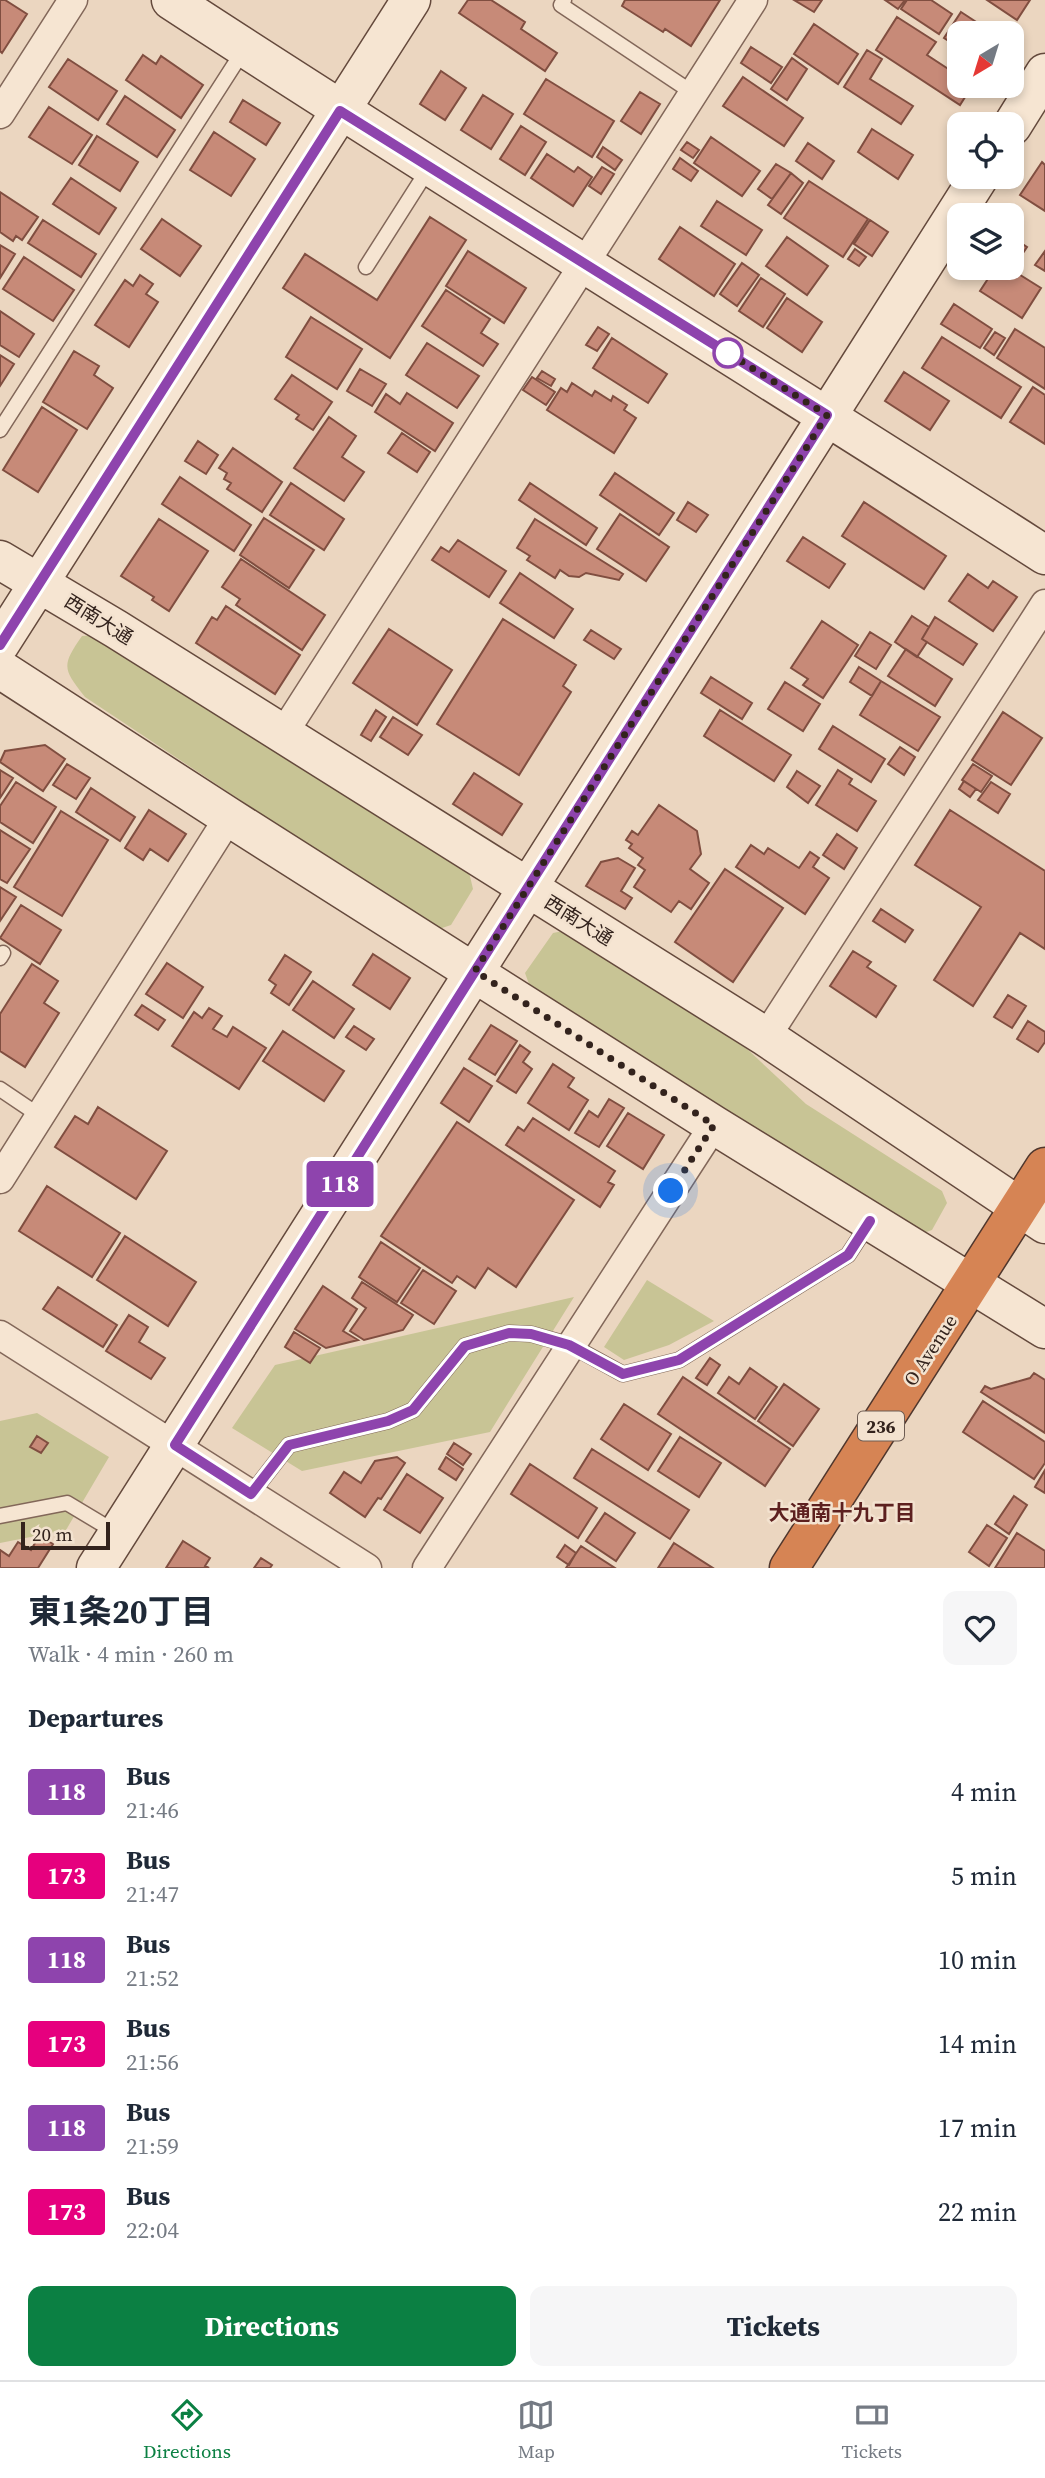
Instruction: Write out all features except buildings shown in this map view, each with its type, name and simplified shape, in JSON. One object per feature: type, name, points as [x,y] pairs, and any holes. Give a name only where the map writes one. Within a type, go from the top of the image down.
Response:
[{"type":"highway","name":"O Avenue","points":[[789,1568],[972,1283],[1032,1215],[1045,1167]]},
{"type":"street","points":[[0,114],[73,0]]},
{"type":"street","points":[[171,0],[340,111],[827,415],[1045,555]]},
{"type":"street","points":[[0,645],[411,0]]},
{"type":"street","points":[[283,734],[753,0]]},
{"type":"street","points":[[1021,112],[1045,73]]},
{"type":"street","points":[[96,1568],[971,189]]},
{"type":"street","name":"西南大通","points":[[0,560],[766,1037],[1032,1215]]},
{"type":"street","points":[[766,1037],[1045,604]]},
{"type":"street","points":[[0,669],[714,1125],[1045,1329]]},
{"type":"street","points":[[0,1179],[229,817]]},
{"type":"street","points":[[427,1568],[714,1125]]},
{"type":"street","points":[[0,1335],[367,1568]]},
{"type":"lane","points":[[564,0],[561,5],[693,93]]},
{"type":"lane","points":[[0,430],[245,48]]},
{"type":"lane","points":[[366,267],[430,167]]},
{"type":"lane","points":[[0,1090],[40,1115]]},
{"type":"lane","points":[[251,1494],[289,1445],[388,1421],[413,1410],[465,1346],[509,1333],[531,1334],[569,1345],[623,1374],[679,1360],[848,1255],[870,1221]]},
{"type":"lane","points":[[0,1516],[67,1503],[118,1534]]},
{"type":"shaded area","points":[[99,635],[469,872],[473,889],[451,925],[436,930],[85,697],[72,680],[67,667],[68,661],[82,636]]},
{"type":"shaded area","points":[[563,931],[746,1048],[806,1104],[942,1191],[947,1203],[932,1230],[918,1235],[727,1118],[529,984],[525,973],[553,933]]},
{"type":"shaded area","points":[[647,1280],[714,1321],[669,1345],[624,1360],[604,1347]]},
{"type":"shaded area","points":[[574,1297],[490,1432],[302,1471],[232,1428],[275,1365]]},
{"type":"shaded area","points":[[37,1413],[109,1457],[66,1530],[0,1543],[0,1421]]},
{"type":"bus line","name":"118","points":[[0,645],[340,111],[827,415],[175,1445],[251,1494],[289,1445],[388,1421],[413,1410],[465,1346],[509,1333],[531,1334],[569,1345],[623,1374],[679,1360],[848,1255],[870,1221]]},
{"type":"district","name":"大通南十九丁目","points":[[842,1512]]},
{"type":"route","points":[[671,1191],[714,1125],[475,971],[827,415],[728,353]]}]
